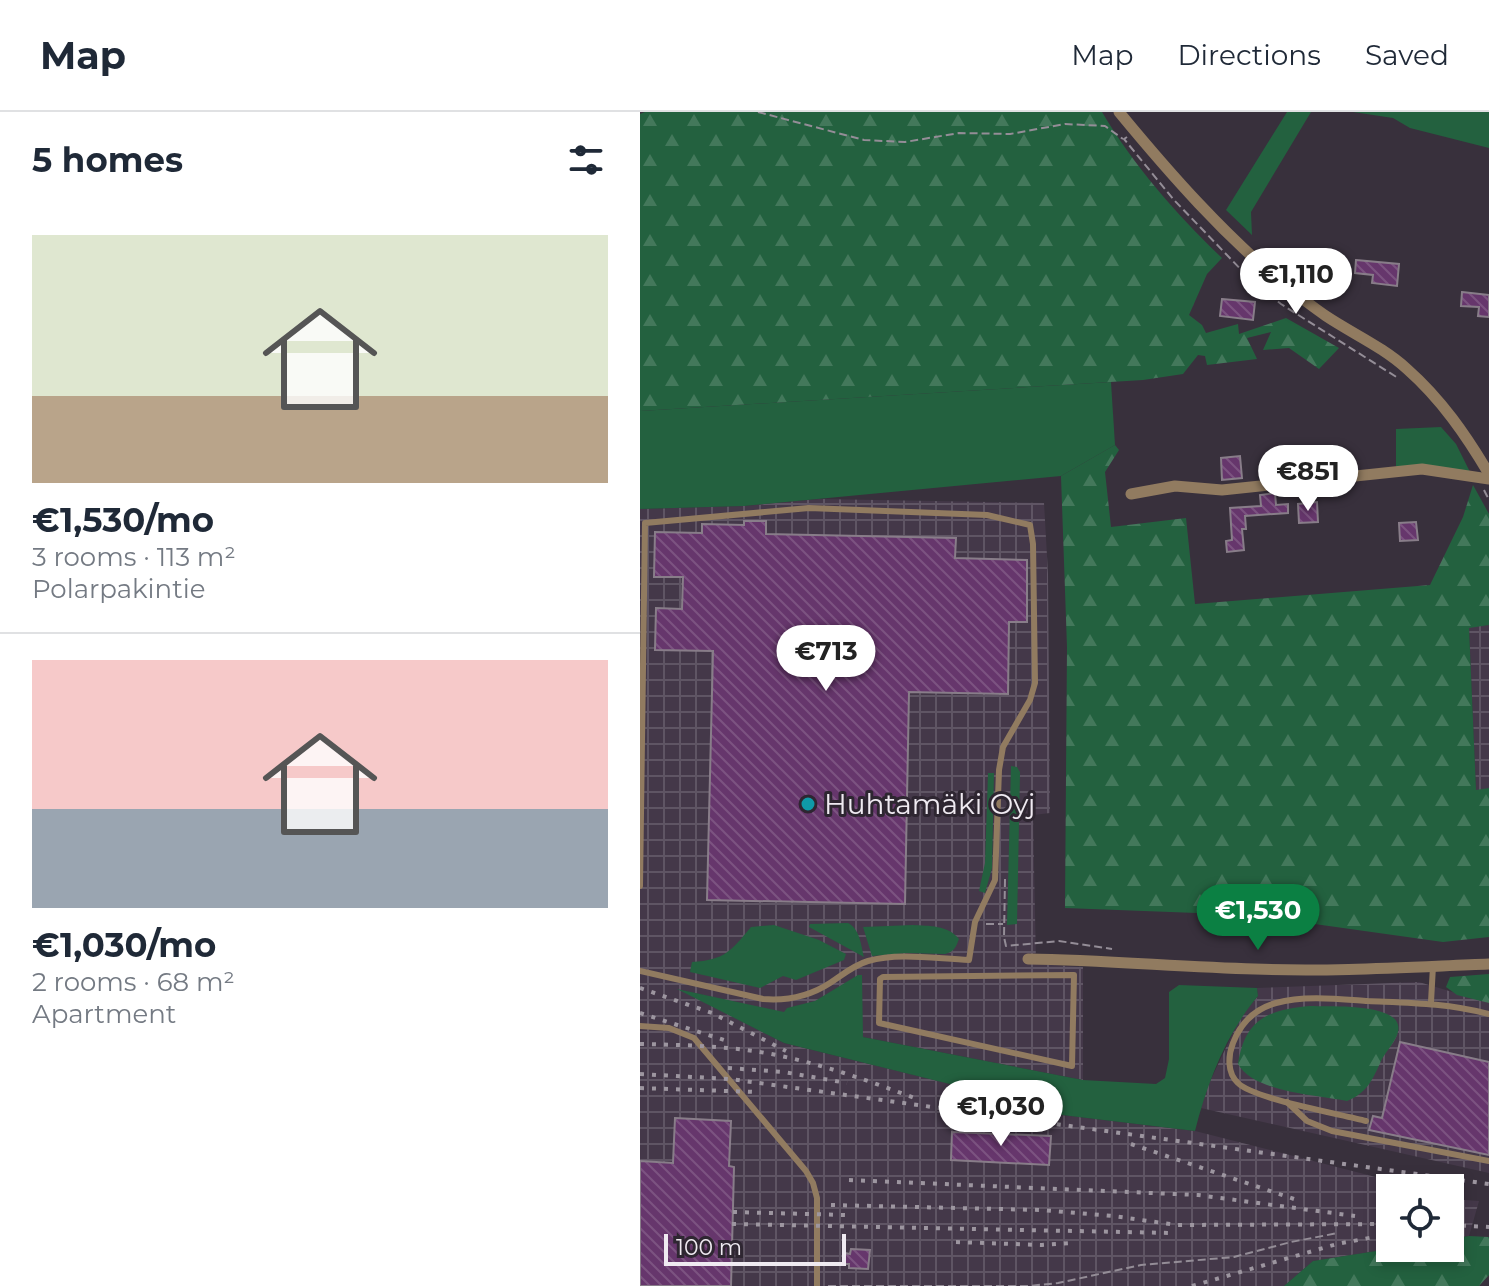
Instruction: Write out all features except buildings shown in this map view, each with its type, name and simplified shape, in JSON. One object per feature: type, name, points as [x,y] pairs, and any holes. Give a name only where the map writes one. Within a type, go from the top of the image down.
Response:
[{"type":"street","points":[[1119,112],[1187,192],[1243,250],[1326,316],[1378,346],[1407,368],[1467,436],[1489,476]]},
{"type":"street","points":[[1131,494],[1175,486],[1222,490],[1422,469],[1489,476]]},
{"type":"street","points":[[1033,959],[1137,961],[1255,969],[1489,964]]},
{"type":"lane","points":[[640,886],[642,523],[809,508],[987,515],[1030,525],[1035,683],[1030,700],[1003,747],[999,770],[995,880],[975,922],[969,960],[872,960],[816,991],[785,999],[763,999],[640,971]]},
{"type":"lane","points":[[1033,959],[1038,976]]},
{"type":"lane","points":[[1431,1002],[1433,966]]},
{"type":"lane","points":[[1074,975],[1072,1066],[879,1023],[880,979],[883,977],[1038,976],[1074,975]]},
{"type":"lane","points":[[1366,1121],[1287,1102],[1243,1087],[1232,1077],[1229,1060],[1238,1031],[1253,1013],[1279,1002],[1303,1000],[1431,1002],[1489,1014]]},
{"type":"lane","points":[[640,1026],[673,1029],[694,1038],[806,1171],[817,1198],[818,1286]]},
{"type":"lane","points":[[1287,1102],[1307,1121],[1332,1131],[1489,1161]]},
{"type":"path","points":[[758,112],[864,140],[905,142],[959,133],[1010,134],[1065,124],[1105,126],[1124,139]]},
{"type":"path","points":[[1005,880],[1006,946],[1059,941],[1117,951]]},
{"type":"path","points":[[975,922],[1004,924]]},
{"type":"path","points":[[818,1286],[1029,1286],[1141,1265],[1234,1257],[1338,1233]]},
{"type":"shaded area","points":[[819,499],[1044,503],[1048,574],[1050,813],[1033,815],[1036,964],[1083,967],[1083,1080],[863,1037],[784,1013],[681,990],[784,1043],[987,1093],[988,1106],[1195,1131],[1376,1177],[1376,1251],[1313,1261],[1284,1286],[640,1286],[640,509],[744,506]]},
{"type":"shaded area","points":[[1489,625],[1489,788],[1476,791],[1469,627]]},
{"type":"shaded area","points":[[1419,982],[1489,1003],[1489,1173],[1201,1108],[1205,1092],[1240,1018],[1258,996],[1257,988]]},
{"type":"shaded area","points":[[1464,1200],[1479,1201],[1469,1236],[1464,1237]]},
{"type":"green space","points":[[1102,112],[1157,189],[1222,258],[1207,274],[1189,315],[1202,325],[1206,333],[1238,324],[1239,334],[1286,318],[1339,348],[1319,369],[1289,348],[1263,350],[1271,332],[1247,338],[1257,359],[1207,365],[1205,356],[1198,355],[1183,374],[1143,380],[640,411],[640,114]]},
{"type":"green space","points":[[1287,112],[1311,112],[1251,212],[1252,235],[1226,210]]},
{"type":"green space","points":[[1353,112],[1489,112],[1489,148],[1410,128],[1393,118]]},
{"type":"green space","points":[[1111,382],[1115,445],[1061,476],[744,506],[640,509],[640,411]]},
{"type":"green space","points":[[1441,427],[1456,444],[1470,472],[1396,469],[1396,429]]},
{"type":"green space","points":[[1115,445],[1119,450],[1105,472],[1111,527],[1186,518],[1195,604],[1430,585],[1463,517],[1473,485],[1489,514],[1489,625],[1469,628],[1476,790],[1489,788],[1489,937],[1443,942],[1250,915],[1065,908],[1067,647],[1061,476]]},
{"type":"green space","points":[[1011,766],[1017,767],[1020,772],[1017,924],[1007,925]]},
{"type":"green space","points":[[988,773],[994,773],[992,868],[985,893],[979,891],[985,863]]},
{"type":"green space","points":[[848,923],[858,933],[864,957],[809,927],[810,924]]},
{"type":"green space","points":[[774,925],[819,940],[846,954],[844,960],[796,980],[783,976],[760,988],[690,972],[692,962],[726,953],[751,927]]},
{"type":"green space","points":[[913,925],[944,929],[959,939],[954,949],[945,954],[872,956],[863,927]]},
{"type":"green space","points":[[1489,974],[1489,1003],[1457,995],[1446,987],[1450,977]]},
{"type":"green space","points":[[862,975],[863,1037],[1083,1080],[1156,1084],[1165,1078],[1169,1059],[1169,992],[1179,985],[1257,988],[1258,996],[1236,1026],[1219,1060],[1195,1131],[987,1106],[986,1093],[784,1043],[677,989],[784,1012],[787,1008],[815,1001]]},
{"type":"green space","points":[[1310,1006],[1364,1008],[1390,1015],[1397,1022],[1397,1035],[1369,1084],[1347,1101],[1271,1086],[1257,1081],[1238,1064],[1246,1036],[1261,1019],[1282,1010]]},
{"type":"green space","points":[[1464,1237],[1489,1237],[1489,1275],[1479,1286],[1284,1286],[1313,1261],[1376,1251],[1376,1262],[1464,1262]]},
{"type":"railway","points":[[640,988],[712,1013],[786,1051]]},
{"type":"railway","points":[[640,1013],[724,1040]]},
{"type":"railway","points":[[640,1044],[729,1048],[781,1056],[917,1099]]},
{"type":"railway","points":[[728,1068],[784,1072],[847,1083]]},
{"type":"railway","points":[[640,1074],[730,1079],[1489,1184]]},
{"type":"railway","points":[[640,1088],[756,1092]]},
{"type":"railway","points":[[1131,1144],[1294,1199]]},
{"type":"railway","points":[[849,1180],[1198,1195],[1355,1216]]},
{"type":"railway","points":[[831,1205],[1041,1210],[1177,1225],[1376,1224]]},
{"type":"railway","points":[[733,1212],[845,1215]]},
{"type":"railway","points":[[732,1224],[1172,1233]]},
{"type":"railway","points":[[1464,1226],[1489,1227]]},
{"type":"railway","points":[[1192,1286],[1337,1244],[1376,1237]]},
{"type":"railway","points":[[956,1242],[1072,1243]]},
{"type":"place","name":"Huhtamäki Oyj","points":[[808,804]]}]
